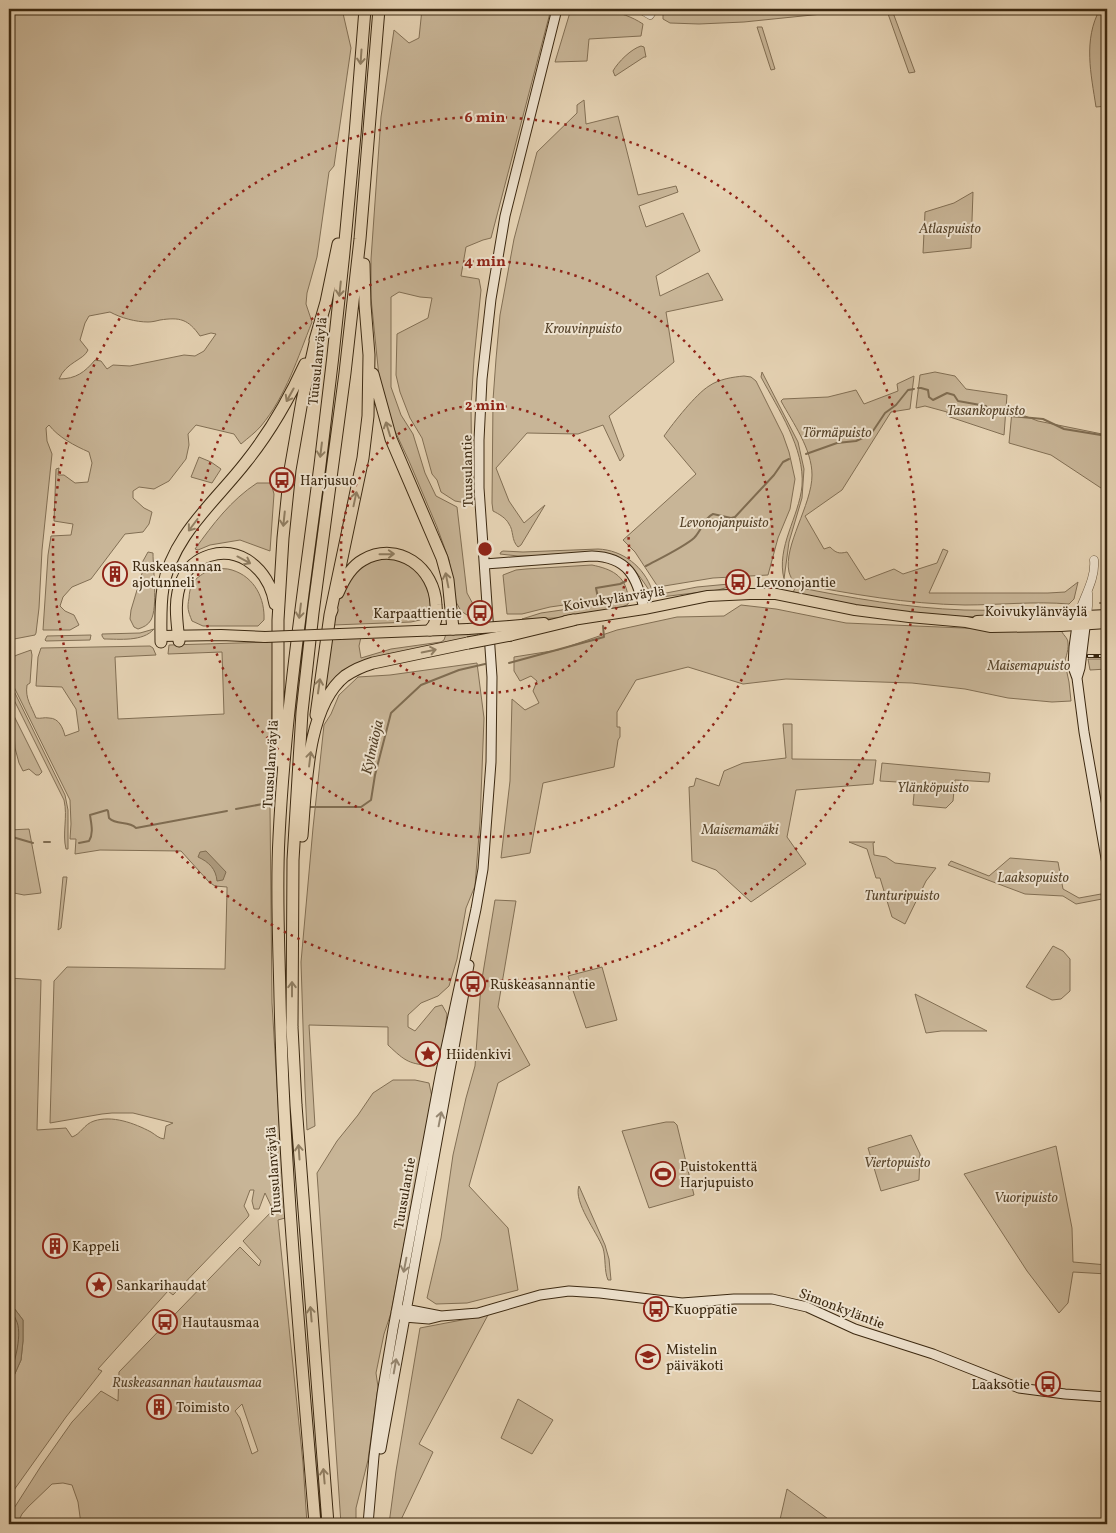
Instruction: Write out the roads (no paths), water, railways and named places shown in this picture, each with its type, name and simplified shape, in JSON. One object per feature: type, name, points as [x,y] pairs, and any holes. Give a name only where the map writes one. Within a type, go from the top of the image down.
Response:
[{"type":"highway","name":"Tuusulanväylä","points":[[315,1524],[283,1106],[278,940],[279,841],[290,702],[331,372],[365,9]]},
{"type":"highway","name":"Tuusulanväylä","points":[[328,1524],[296,1105],[292,1028],[294,860],[302,712],[345,373],[364,186],[379,9]]},
{"type":"highway","points":[[279,841],[278,620],[283,538],[290,470],[302,401],[326,302],[350,181]]},
{"type":"highway","points":[[292,929],[313,734],[330,616],[363,458],[368,416],[369,355],[363,273],[365,245],[364,186]]},
{"type":"highway","points":[[161,639],[163,588],[178,547],[194,522],[245,464],[276,420],[293,390],[318,334]]},
{"type":"highway","points":[[369,355],[392,439],[442,558],[448,580],[453,629]]},
{"type":"highway","points":[[179,639],[177,609],[178,593],[182,580],[197,561],[217,554],[237,556],[248,560],[264,575],[274,594],[278,620]]},
{"type":"highway","points":[[330,616],[340,589],[354,567],[374,555],[396,554],[416,563],[425,571],[430,580],[436,600],[436,621],[430,630]]},
{"type":"highway","points":[[313,734],[327,699],[344,677],[358,668],[390,659],[468,643],[510,631],[573,620]]},
{"type":"main road","name":"Tuusulantie","points":[[368,1524],[372,1483],[379,1457],[402,1313],[473,943],[476,909],[483,869],[491,762],[492,677],[479,488],[482,379],[492,299],[506,216],[557,9]]},
{"type":"main road","points":[[485,564],[592,556],[608,558],[622,564],[629,570],[639,590],[644,610]]},
{"type":"main road","name":"Koivukylänväylä","points":[[573,620],[644,610],[708,596],[750,594],[776,594],[855,610],[909,618],[966,622],[990,627],[1082,620],[1107,615]]},
{"type":"main road","points":[[1082,620],[1080,668],[1077,678],[1084,732],[1107,864]]},
{"type":"main road","name":"Koivukylänväylä","points":[[1082,620],[1107,623]]},
{"type":"main road","points":[[161,639],[221,640],[453,629],[510,631]]},
{"type":"main road","name":"Simonkyläntie","points":[[402,1313],[428,1319],[478,1313],[540,1295],[569,1291],[682,1302],[772,1299],[807,1307],[855,1329],[934,1354],[1019,1388],[1107,1397]]},
{"type":"street","points":[[640,9],[652,12]]},
{"type":"street","points":[[1082,620],[1081,605],[1088,593],[1095,566],[1094,560]]},
{"type":"water","points":[[206,851],[226,872],[223,880],[217,881],[211,866],[198,857],[200,852]]},
{"type":"water","points":[[9,1304],[23,1320],[23,1341],[21,1360],[9,1387]]},
{"type":"waterway","name":"Kylmäoja","points":[[918,388],[928,390],[929,397],[933,400],[947,393],[954,395],[958,401],[986,406],[989,410],[999,415],[1043,419],[1064,429],[1107,436]]},
{"type":"waterway","name":"Kylmäoja","points":[[806,454],[837,443],[856,441],[871,434],[885,413],[896,405],[908,390],[914,389]]},
{"type":"waterway","name":"Kylmäoja","points":[[646,566],[694,538],[707,519],[713,514],[731,518],[735,517],[774,475],[783,462],[789,459]]},
{"type":"waterway","name":"Kylmäoja","points":[[598,598],[596,588],[620,584],[626,581]]},
{"type":"waterway","points":[[1100,603],[1107,603]]},
{"type":"waterway","name":"Kylmäoja","points":[[509,663],[604,637],[603,626]]},
{"type":"waterway","name":"Kylmäoja","points":[[310,807],[361,807],[371,800],[375,775],[391,713],[421,685],[459,670],[485,664]]},
{"type":"waterway","name":"Kylmäoja","points":[[236,809],[268,803]]},
{"type":"waterway","name":"Kylmäoja","points":[[79,843],[89,841],[91,838],[90,815],[107,810],[109,818],[112,820],[130,824],[136,828],[227,811]]},
{"type":"waterway","name":"Kylmäoja","points":[[9,836],[33,843]]},
{"type":"waterway","name":"Kylmäoja","points":[[44,842],[50,842]]},
{"type":"railway","points":[[1088,656],[1107,656]]},
{"type":"place","name":"Harjusuo","points":[[282,480]]},
{"type":"place","name":"Ruskeasannan ajotunneli","points":[[115,574]]},
{"type":"place","name":"Levonojantie","points":[[738,582]]},
{"type":"place","name":"Karpaattientie","points":[[480,613]]},
{"type":"place","name":"Ruskeasannantie","points":[[473,984]]},
{"type":"place","name":"Hiidenkivi","points":[[428,1054]]},
{"type":"place","name":"Puistokenttä Harjupuisto","points":[[663,1174]]},
{"type":"place","name":"Kappeli","points":[[55,1246]]},
{"type":"place","name":"Sankarihaudat","points":[[99,1285]]},
{"type":"place","name":"Kuoppatie","points":[[656,1309]]},
{"type":"place","name":"Hautausmaa","points":[[165,1322]]},
{"type":"place","name":"Mistelin päiväkoti","points":[[648,1357]]},
{"type":"place","name":"Laaksotie","points":[[1048,1384]]},
{"type":"place","name":"Toimisto","points":[[159,1407]]},
{"type":"park label","name":"Atlaspuisto","points":[[950,228]]},
{"type":"park label","name":"Krouvinpuisto","points":[[583,328]]},
{"type":"park label","name":"Tasankopuisto","points":[[986,410]]},
{"type":"park label","name":"Törmäpuisto","points":[[837,432]]},
{"type":"park label","name":"Levonojanpuisto","points":[[724,522]]},
{"type":"park label","name":"Maisemapuisto","points":[[1029,665]]},
{"type":"park label","name":"Ylänköpuisto","points":[[933,787]]},
{"type":"park label","name":"Maisemamäki","points":[[740,829]]},
{"type":"park label","name":"Laaksopuisto","points":[[1033,877]]},
{"type":"park label","name":"Tunturipuisto","points":[[902,895]]},
{"type":"park label","name":"Viertopuisto","points":[[897,1162]]},
{"type":"park label","name":"Vuoripuisto","points":[[1026,1197]]},
{"type":"park label","name":"Ruskeasannan hautausmaa","points":[[187,1382]]}]
